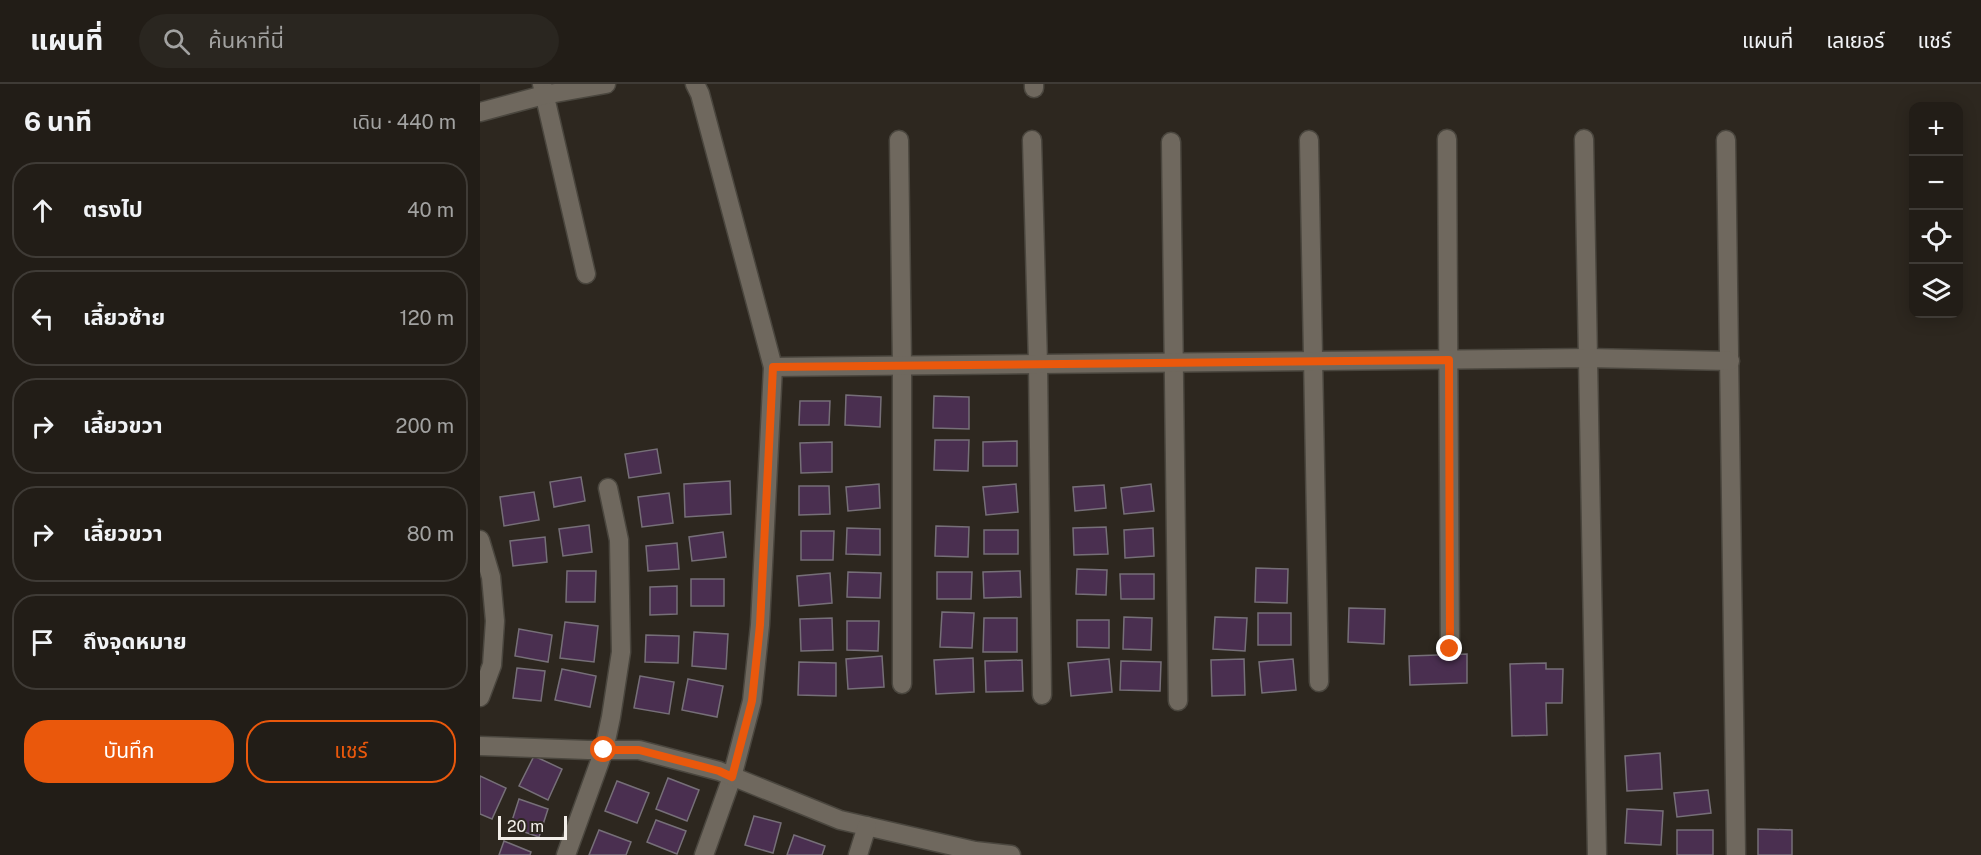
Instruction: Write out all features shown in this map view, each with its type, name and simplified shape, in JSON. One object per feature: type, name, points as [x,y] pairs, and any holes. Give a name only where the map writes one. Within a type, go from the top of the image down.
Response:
[{"type":"street","points":[[480,112],[543,90],[606,84]]},
{"type":"street","points":[[695,84],[700,94],[773,367],[760,625],[752,701],[732,777],[704,855]]},
{"type":"street","points":[[543,90],[586,274]]},
{"type":"street","points":[[1447,139],[1450,649]]},
{"type":"street","points":[[1584,139],[1597,855]]},
{"type":"street","points":[[899,140],[902,684]]},
{"type":"street","points":[[1032,140],[1038,364],[1042,695]]},
{"type":"street","points":[[1309,140],[1319,682]]},
{"type":"street","points":[[1726,140],[1736,855]]},
{"type":"street","points":[[1171,142],[1178,701]]},
{"type":"street","points":[[773,367],[1588,358],[1730,362]]},
{"type":"street","points":[[566,855],[604,750],[621,652],[619,540],[608,488]]},
{"type":"street","points":[[480,540],[491,577],[495,621],[492,665],[480,697]]},
{"type":"street","points":[[480,746],[639,750],[719,771],[840,820],[974,853],[1011,855]]},
{"type":"street","points":[[858,855],[867,826]]},
{"type":"building","points":[[846,395],[881,397],[880,427],[845,425]]},
{"type":"building","points":[[934,396],[969,397],[969,429],[933,428]]},
{"type":"building","points":[[800,401],[830,401],[829,425],[799,425]]},
{"type":"building","points":[[935,440],[969,440],[968,471],[934,470]]},
{"type":"building","points":[[1017,441],[1017,466],[983,466],[983,442]]},
{"type":"building","points":[[832,442],[832,472],[801,473],[800,443]]},
{"type":"building","points":[[657,449],[661,473],[629,478],[625,454]]},
{"type":"building","points":[[581,477],[585,501],[554,507],[550,482]]},
{"type":"building","points":[[730,481],[731,514],[685,517],[684,484]]},
{"type":"building","points":[[879,484],[880,508],[848,511],[846,487]]},
{"type":"building","points":[[1016,484],[1018,512],[986,515],[983,487]]},
{"type":"building","points":[[1151,484],[1154,511],[1124,514],[1121,488]]},
{"type":"building","points":[[1104,485],[1106,508],[1075,511],[1073,487]]},
{"type":"building","points":[[799,486],[829,486],[830,514],[799,515]]},
{"type":"building","points":[[534,492],[539,520],[504,526],[500,497]]},
{"type":"building","points":[[669,493],[673,523],[642,527],[638,497]]},
{"type":"building","points":[[589,525],[592,552],[563,556],[559,529]]},
{"type":"building","points":[[936,526],[969,527],[968,557],[935,556]]},
{"type":"building","points":[[1106,527],[1108,554],[1074,555],[1073,528]]},
{"type":"building","points":[[847,528],[880,529],[880,555],[846,554]]},
{"type":"building","points":[[1153,528],[1154,556],[1125,558],[1124,530]]},
{"type":"building","points":[[984,530],[1018,530],[1018,554],[984,554]]},
{"type":"building","points":[[801,531],[834,531],[833,560],[801,560]]},
{"type":"building","points":[[723,532],[726,557],[692,561],[689,537]]},
{"type":"building","points":[[545,537],[547,562],[513,566],[510,541]]},
{"type":"building","points":[[677,543],[679,569],[648,571],[646,546]]},
{"type":"building","points":[[1256,568],[1288,569],[1287,603],[1255,602]]},
{"type":"building","points":[[1077,569],[1107,570],[1106,595],[1076,594]]},
{"type":"building","points":[[567,571],[596,571],[595,602],[566,602]]},
{"type":"building","points":[[1020,571],[1021,597],[984,598],[983,572]]},
{"type":"building","points":[[848,572],[881,573],[880,598],[847,597]]},
{"type":"building","points":[[937,572],[972,572],[971,599],[937,599]]},
{"type":"building","points":[[830,573],[832,603],[799,606],[797,576]]},
{"type":"building","points":[[1120,574],[1154,574],[1154,599],[1121,599]]},
{"type":"building","points":[[691,579],[724,579],[724,606],[691,606]]},
{"type":"building","points":[[677,586],[677,614],[650,615],[650,587]]},
{"type":"building","points":[[1349,608],[1385,609],[1384,644],[1348,642]]},
{"type":"building","points":[[942,612],[974,613],[972,648],[940,647]]},
{"type":"building","points":[[1258,613],[1291,613],[1291,645],[1258,645]]},
{"type":"building","points":[[1124,617],[1152,618],[1151,650],[1123,649]]},
{"type":"building","points":[[1215,617],[1247,618],[1245,651],[1213,649]]},
{"type":"building","points":[[832,618],[833,650],[801,651],[800,619]]},
{"type":"building","points":[[984,618],[1017,618],[1017,652],[983,652]]},
{"type":"building","points":[[1077,620],[1109,620],[1109,648],[1077,647]]},
{"type":"building","points":[[847,621],[879,621],[878,651],[847,650]]},
{"type":"building","points":[[565,622],[598,626],[594,662],[560,658]]},
{"type":"building","points":[[519,629],[552,635],[548,662],[515,656]]},
{"type":"building","points":[[694,632],[728,634],[726,669],[692,666]]},
{"type":"building","points":[[646,635],[679,636],[678,663],[645,662]]},
{"type":"building","points":[[1467,654],[1467,683],[1410,685],[1409,656]]},
{"type":"building","points":[[882,656],[884,687],[848,689],[846,659]]},
{"type":"building","points":[[973,658],[974,692],[936,694],[934,660]]},
{"type":"building","points":[[1109,659],[1112,692],[1071,696],[1068,663]]},
{"type":"building","points":[[1244,659],[1245,695],[1212,696],[1211,660]]},
{"type":"building","points":[[1293,659],[1296,690],[1262,693],[1259,662]]},
{"type":"building","points":[[1022,660],[1023,691],[986,692],[985,661]]},
{"type":"building","points":[[1121,661],[1161,662],[1160,691],[1120,690]]},
{"type":"building","points":[[799,662],[836,663],[836,696],[798,695]]},
{"type":"building","points":[[1546,663],[1546,669],[1563,669],[1562,703],[1546,703],[1547,735],[1512,736],[1510,664]]},
{"type":"building","points":[[517,668],[545,671],[541,701],[513,698]]},
{"type":"building","points":[[562,669],[596,676],[590,707],[555,700]]},
{"type":"building","points":[[640,676],[674,682],[669,714],[634,708]]},
{"type":"building","points":[[688,679],[723,686],[717,717],[682,710]]},
{"type":"building","points":[[1660,753],[1662,789],[1627,791],[1625,756]]},
{"type":"building","points":[[534,756],[562,769],[548,800],[519,786]]},
{"type":"building","points":[[480,776],[506,788],[492,819],[480,814]]},
{"type":"building","points":[[668,778],[699,790],[687,821],[656,809]]},
{"type":"building","points":[[617,781],[649,793],[637,823],[605,811]]},
{"type":"building","points":[[1708,790],[1711,813],[1677,817],[1674,793]]},
{"type":"building","points":[[519,799],[548,809],[539,837],[510,827]]},
{"type":"building","points":[[1627,809],[1663,811],[1661,845],[1625,843]]},
{"type":"building","points":[[754,816],[781,823],[773,853],[745,845]]},
{"type":"building","points":[[656,820],[686,831],[677,854],[647,842]]},
{"type":"building","points":[[1758,829],[1792,830],[1792,855],[1758,855]]},
{"type":"building","points":[[599,830],[631,842],[626,855],[589,855]]},
{"type":"building","points":[[1677,830],[1713,830],[1713,855],[1677,855]]},
{"type":"building","points":[[794,835],[825,846],[822,855],[787,855]]},
{"type":"building","points":[[504,841],[531,852],[530,855],[499,855]]},
{"type":"route","points":[[604,750],[639,750],[719,771],[732,777],[752,701],[760,625],[773,367],[1449,360],[1450,649]]}]
